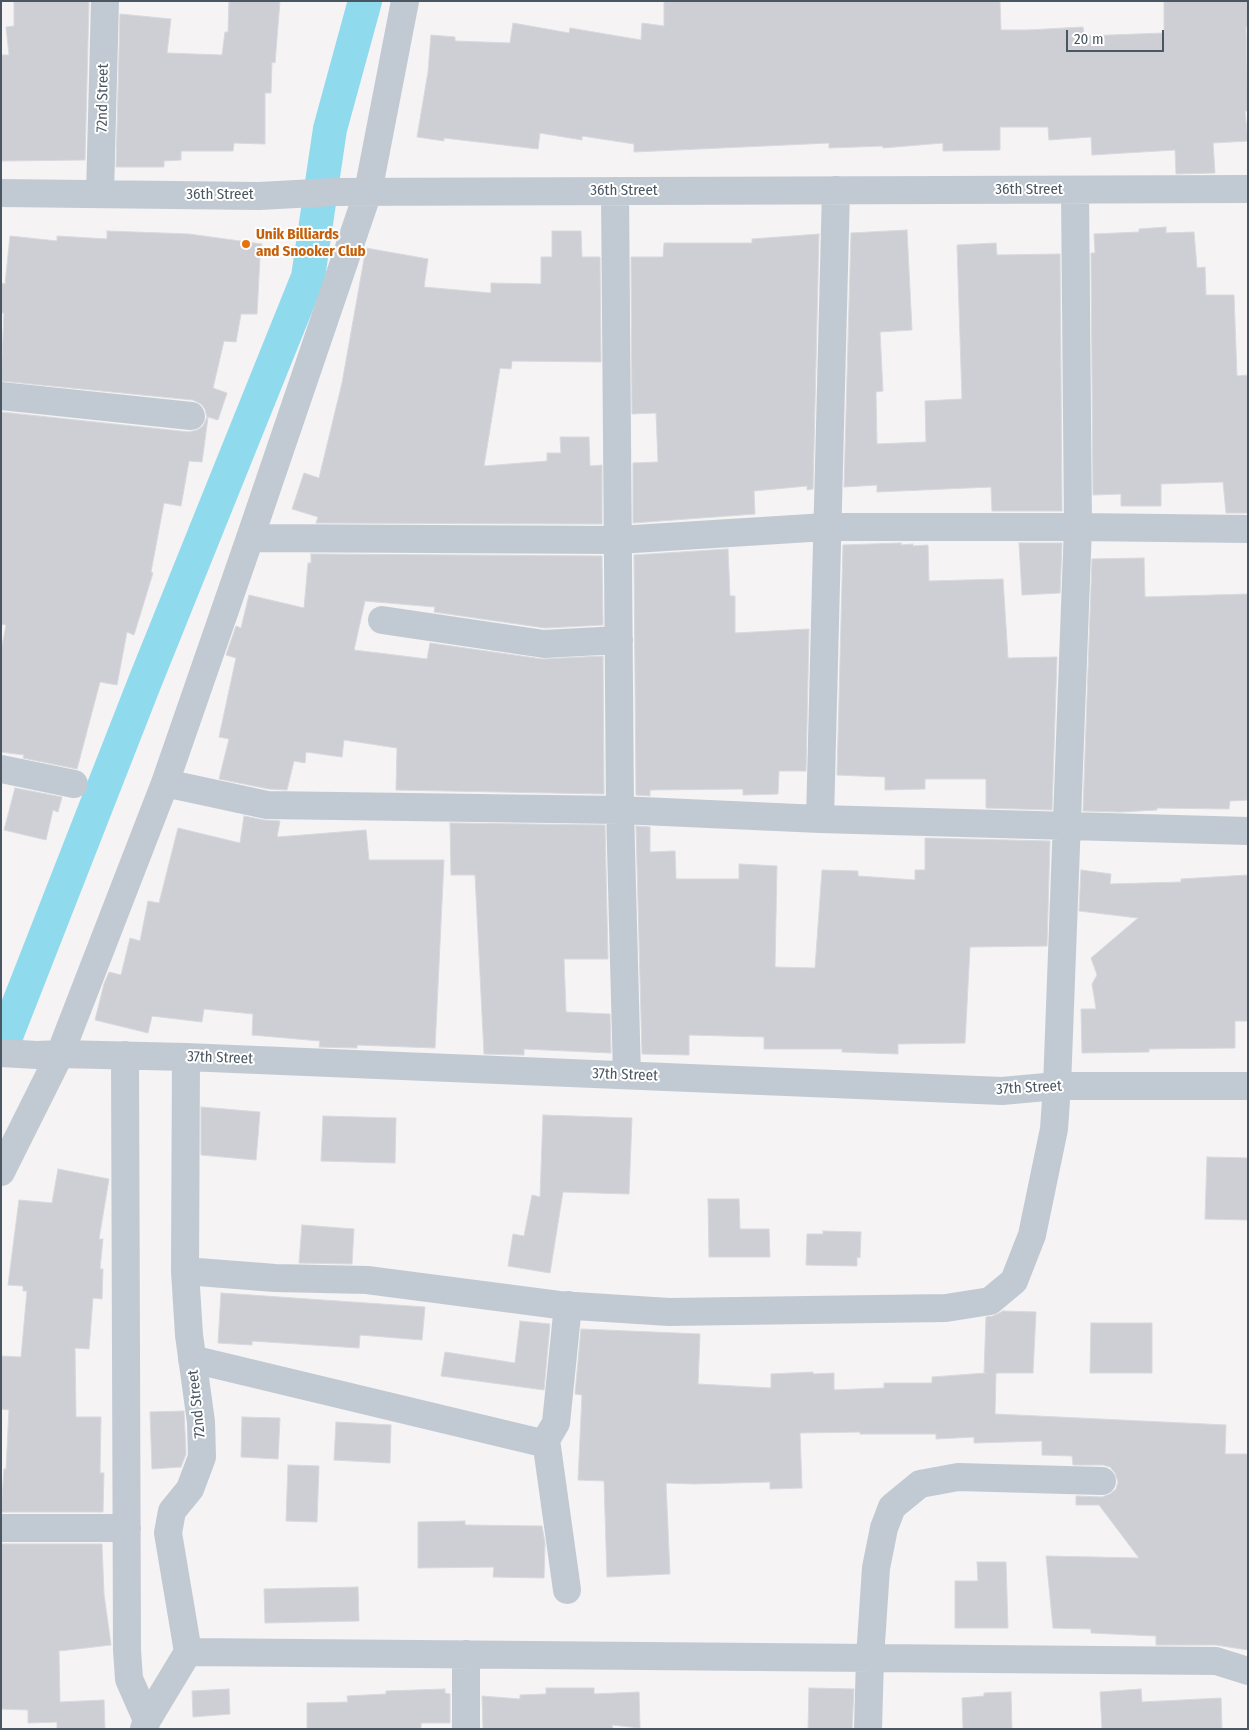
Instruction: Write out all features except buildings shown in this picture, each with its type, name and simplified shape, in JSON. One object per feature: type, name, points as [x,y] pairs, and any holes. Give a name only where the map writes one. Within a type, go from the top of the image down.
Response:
[{"type":"street","name":"72nd Street","points":[[100,194],[105,1]]},
{"type":"street","points":[[1,1172],[48,1055],[165,783],[250,538],[368,192],[405,1]]},
{"type":"street","name":"36th Street","points":[[1,194],[258,196],[334,192],[1248,189]]},
{"type":"street","points":[[820,819],[836,190]]},
{"type":"street","points":[[185,1271],[274,1278],[366,1280],[568,1305],[670,1312],[775,1312],[946,1308],[990,1301],[1014,1281],[1032,1235],[1054,1129],[1057,1086],[1078,527],[1075,190]]},
{"type":"street","points":[[615,191],[620,810],[626,1075]]},
{"type":"street","points":[[1,396],[192,416]]},
{"type":"street","points":[[250,538],[618,540],[826,527],[1248,529]]},
{"type":"street","points":[[382,620],[544,644],[619,640]]},
{"type":"street","points":[[1,769],[74,784]]},
{"type":"street","points":[[165,783],[268,805],[620,810],[820,819],[1248,831]]},
{"type":"street","name":"37th Street","points":[[1,1053],[186,1057],[1002,1091],[1057,1086],[1248,1086]]},
{"type":"street","points":[[125,1055],[128,1650],[130,1679],[146,1724]]},
{"type":"street","name":"72nd Street","points":[[186,1057],[185,1271],[189,1335],[201,1422],[202,1457],[190,1489],[172,1511],[168,1533],[188,1652]]},
{"type":"street","points":[[567,1590],[546,1440],[556,1423],[568,1305]]},
{"type":"street","points":[[192,1359],[538,1442],[546,1440]]},
{"type":"street","points":[[868,1729],[870,1658],[876,1568],[884,1528],[892,1507],[920,1484],[958,1477],[1102,1481]]},
{"type":"street","points":[[1,1528],[127,1528]]},
{"type":"street","points":[[146,1724],[188,1652],[1216,1661],[1248,1671]]},
{"type":"street","points":[[466,1654],[466,1729]]},
{"type":"waterway","points":[[1,1049],[144,684],[308,277],[330,129],[365,1]]},
{"type":"place","name":"Unik Billiards and Snooker Club","points":[[246,244]]}]
